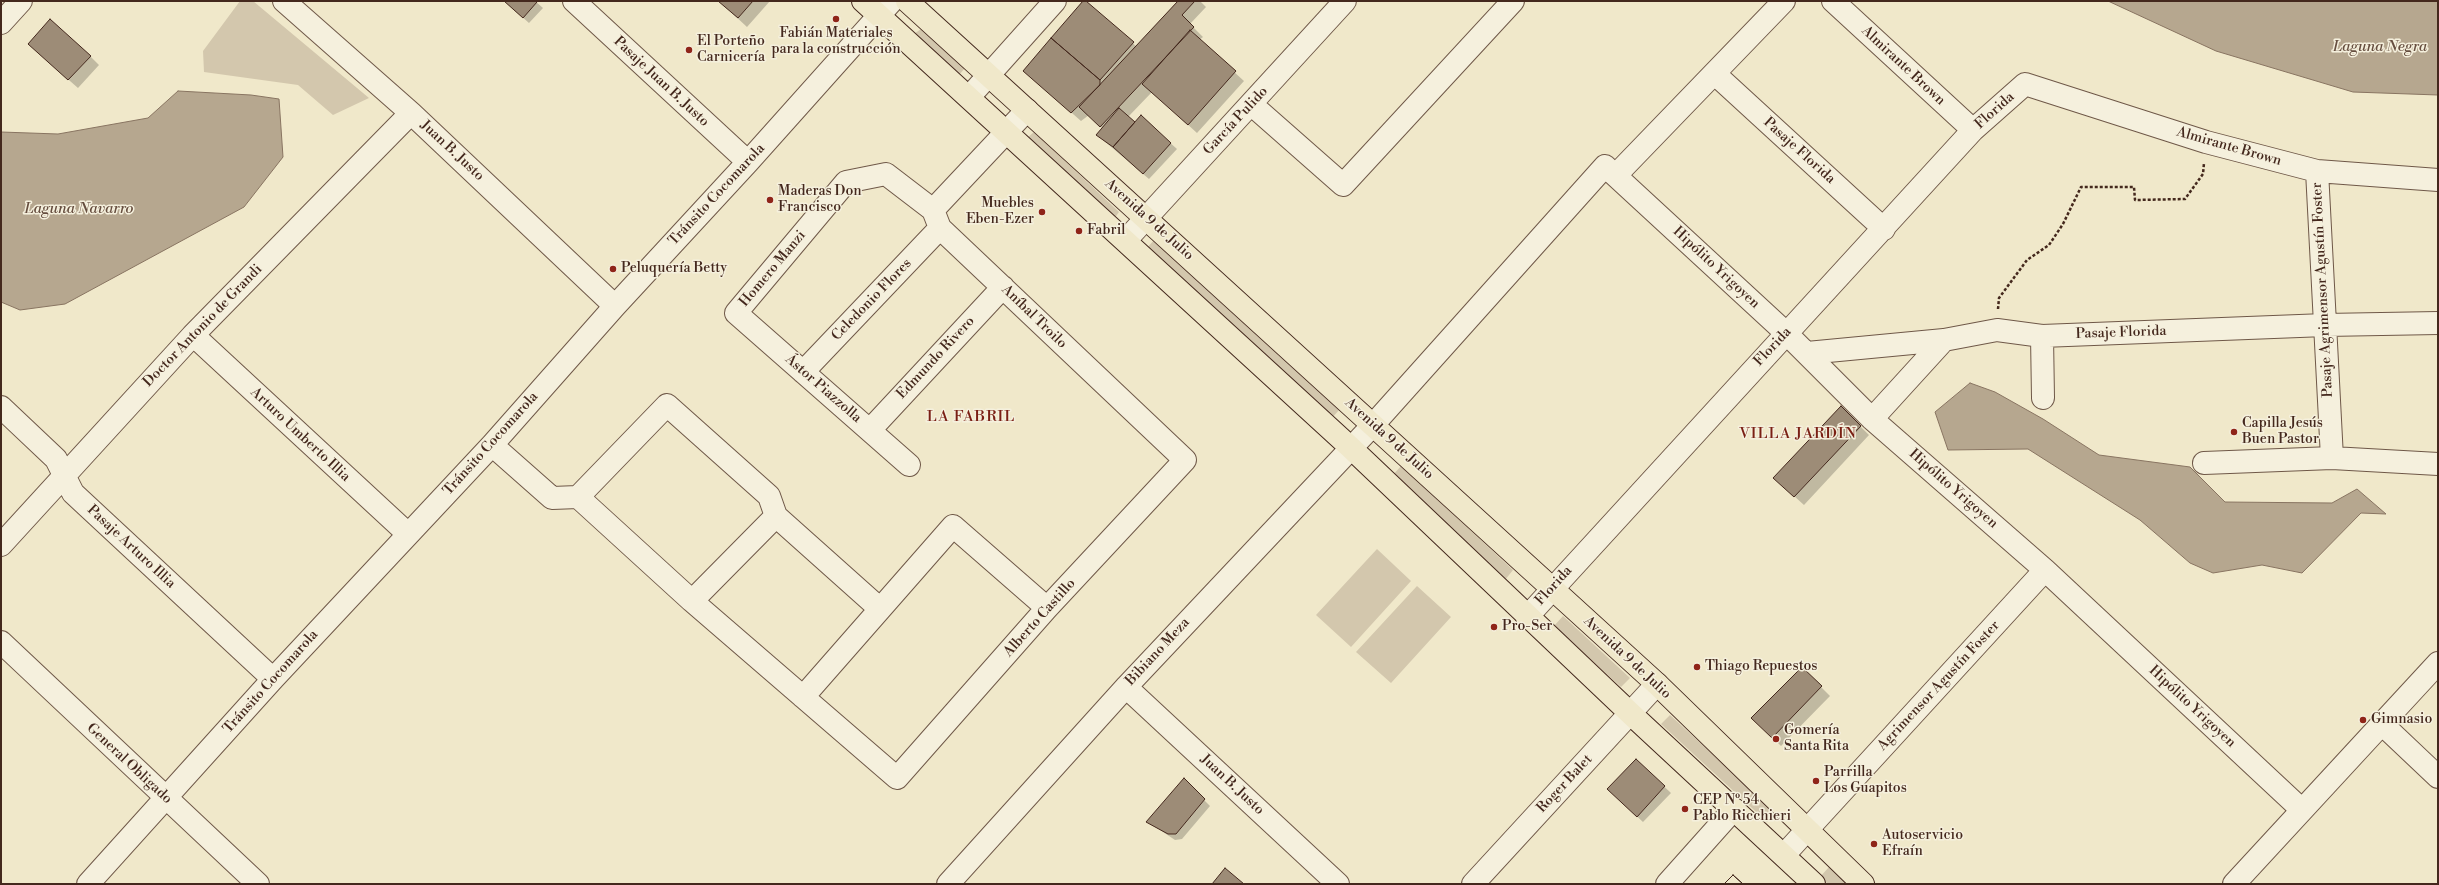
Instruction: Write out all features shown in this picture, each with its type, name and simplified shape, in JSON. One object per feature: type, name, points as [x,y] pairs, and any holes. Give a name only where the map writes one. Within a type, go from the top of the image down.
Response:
[{"type":"main road","points":[[863,1],[885,8],[970,96],[1350,447],[1527,617],[1814,884]]},
{"type":"main road","name":"Avenida 9 de Julio","points":[[907,1],[1657,684],[1863,884]]},
{"type":"street","points":[[1,22],[21,1]]},
{"type":"street","name":"Juan B. Justo","points":[[284,1],[411,113],[615,306]]},
{"type":"street","name":"Pasaje Juan B. Justo","points":[[574,1],[748,162]]},
{"type":"street","points":[[970,96],[1055,1]]},
{"type":"street","name":"García Pulido","points":[[1126,240],[1345,1]]},
{"type":"street","points":[[1251,104],[1343,185],[1513,1]]},
{"type":"street","name":"Bibiano Meza","points":[[948,884],[1126,687],[1611,171],[1715,74],[1784,1]]},
{"type":"street","name":"Almirante Brown","points":[[1833,1],[1973,130]]},
{"type":"street","name":"Tránsito Cocomarola","points":[[88,884],[273,679],[492,445],[615,306],[748,162],[885,8]]},
{"type":"street","name":"Pasaje Florida","points":[[1715,74],[1884,229]]},
{"type":"street","name":"Almirante Brown","points":[[2025,84],[2206,142],[2317,171],[2438,180]]},
{"type":"street","name":"Florida","points":[[1527,617],[1786,333],[1884,229],[1973,130],[2025,84]]},
{"type":"street","name":"Celedonio Flores","points":[[803,372],[936,219],[1027,110]]},
{"type":"street","name":"Doctor Antonio de Grandi","points":[[1,545],[64,474],[193,335],[411,113]]},
{"type":"street","name":"Hipólito Yrigoyen","points":[[1611,171],[1786,333],[1872,419],[2045,570],[2302,810]]},
{"type":"street","name":"Pasaje Agrimensor Agustín Foster","points":[[2317,171],[2332,458]]},
{"type":"street","name":"Aníbal Troilo","points":[[886,174],[936,219],[1003,287],[1185,460]]},
{"type":"street","name":"Homero Manzi","points":[[736,313],[846,182],[886,174]]},
{"type":"street","name":"Edmundo Rivero","points":[[870,430],[1003,287]]},
{"type":"street","name":"Ástor Piazzolla","points":[[736,313],[909,465]]},
{"type":"street","name":"Pasaje Florida","points":[[1807,354],[1944,340],[1997,330],[2042,336],[2325,325],[2438,323]]},
{"type":"street","name":"Arturo Umberto Illia","points":[[193,335],[408,534]]},
{"type":"street","points":[[2042,336],[2043,398]]},
{"type":"street","points":[[1872,419],[1944,340]]},
{"type":"street","points":[[492,445],[552,498],[578,497],[667,405],[769,496],[776,516],[879,608]]},
{"type":"street","name":"Pasaje Arturo Illia","points":[[1,407],[56,459],[73,493],[273,679]]},
{"type":"street","points":[[2204,463],[2332,458],[2438,464]]},
{"type":"street","name":"Alberto Castillo","points":[[803,697],[897,778],[1047,608],[1185,460]]},
{"type":"street","points":[[578,497],[692,602],[803,697],[879,608],[953,526],[1047,608]]},
{"type":"street","points":[[692,602],[776,516]]},
{"type":"street","name":"Agrimensor Agustín Foster","points":[[1784,855],[2045,570]]},
{"type":"street","name":"General Obligado","points":[[1,642],[258,884]]},
{"type":"street","points":[[2234,884],[2438,663]]},
{"type":"street","name":"Roger Balet","points":[[1473,884],[1657,684]]},
{"type":"street","name":"Juan B. Justo","points":[[1126,687],[1338,884]]},
{"type":"street","points":[[2382,724],[2438,777]]},
{"type":"street","points":[[1667,884],[1734,809]]},
{"type":"path","points":[[1997,330],[1999,298],[2027,260],[2049,245],[2063,224],[2081,187],[2134,187],[2135,200],[2185,199],[2203,174],[2206,142]]},
{"type":"shaded area","points":[[240,1],[253,1],[369,98],[333,115],[298,85],[204,72],[203,51]]},
{"type":"shaded area","points":[[921,29],[965,68],[959,75],[914,34]]},
{"type":"shaded area","points":[[1034,132],[1119,212],[1114,219],[1027,138]]},
{"type":"shaded area","points":[[1155,239],[1340,409],[1331,419],[1146,249]]},
{"type":"shaded area","points":[[1401,466],[1513,570],[1505,580],[1392,476]]},
{"type":"shaded area","points":[[1377,549],[1411,581],[1351,647],[1316,615]]},
{"type":"shaded area","points":[[1417,586],[1451,617],[1391,683],[1356,652]]},
{"type":"shaded area","points":[[1563,616],[1630,678],[1621,687],[1554,626]]},
{"type":"shaded area","points":[[1670,715],[1776,813],[1767,822],[1661,724]]},
{"type":"shaded area","points":[[1829,867],[1847,884],[1828,884],[1820,877]]},
{"type":"water","name":"Laguna Negra","points":[[2108,1],[2438,1],[2438,95],[2353,92],[2216,51]]},
{"type":"water","name":"Laguna Navarro","points":[[178,91],[251,95],[279,99],[283,157],[244,207],[65,304],[20,310],[1,302],[1,132],[58,134],[148,118]]},
{"type":"water","points":[[1970,383],[1995,392],[2043,419],[2099,455],[2190,467],[2225,502],[2332,503],[2357,489],[2386,514],[2361,513],[2302,573],[2262,565],[2213,573],[2190,563],[2140,520],[2028,449],[1948,450],[1935,412]]},
{"type":"building","points":[[504,1],[537,1],[537,2],[523,18]]},
{"type":"building","points":[[718,1],[753,1],[738,18]]},
{"type":"building","points":[[1083,1],[1086,1],[1134,42],[1100,80],[1051,38]]},
{"type":"building","points":[[1178,1],[1195,1],[1182,15],[1194,27],[1100,127],[1079,107]]},
{"type":"building","points":[[50,19],[91,56],[68,80],[28,44]]},
{"type":"building","points":[[1190,30],[1236,71],[1188,125],[1142,84]]},
{"type":"building","points":[[1051,38],[1100,80],[1100,85],[1071,113],[1023,71]]},
{"type":"building","points":[[1119,108],[1135,122],[1113,147],[1096,135]]},
{"type":"building","points":[[1141,115],[1171,143],[1143,174],[1113,147]]},
{"type":"building","points":[[1841,406],[1861,426],[1794,497],[1773,478]]},
{"type":"building","points":[[1802,667],[1822,686],[1772,738],[1751,718]]},
{"type":"building","points":[[1636,759],[1665,786],[1637,817],[1607,789]]},
{"type":"building","points":[[1184,778],[1205,799],[1176,834],[1168,834],[1146,822]]},
{"type":"building","points":[[1225,868],[1244,884],[1212,884]]},
{"type":"building","points":[[1733,875],[1743,884],[1724,884]]},
{"type":"building","points":[[1733,875],[1743,884],[1724,884]]},
{"type":"place","name":"Fabián Materiales para la construcción","points":[[836,19]]},
{"type":"place","name":"El Porteño Carnicería","points":[[689,50]]},
{"type":"place","name":"Maderas Don Francisco","points":[[770,200]]},
{"type":"place","name":"Muebles Eben-Ezer","points":[[1042,212]]},
{"type":"place","name":"Fabril","points":[[1079,231]]},
{"type":"place","name":"Peluquería Betty","points":[[613,269]]},
{"type":"place","name":"Capilla Jesús Buen Pastor","points":[[2234,432]]},
{"type":"place","name":"Pro-Ser","points":[[1494,627]]},
{"type":"place","name":"Thiago Repuestos","points":[[1697,667]]},
{"type":"place","name":"Gimnasio","points":[[2363,720]]},
{"type":"place","name":"Gomería Santa Rita","points":[[1776,739]]},
{"type":"place","name":"Parrilla Los Guapitos","points":[[1816,781]]},
{"type":"place","name":"CEP Nº 54 Pablo Ricchieri","points":[[1685,809]]},
{"type":"place","name":"Autoservicio Efraín","points":[[1874,844]]},
{"type":"district","name":"LA FABRIL","points":[[971,417]]},
{"type":"district","name":"VILLA JARDÍN","points":[[1798,434]]}]
